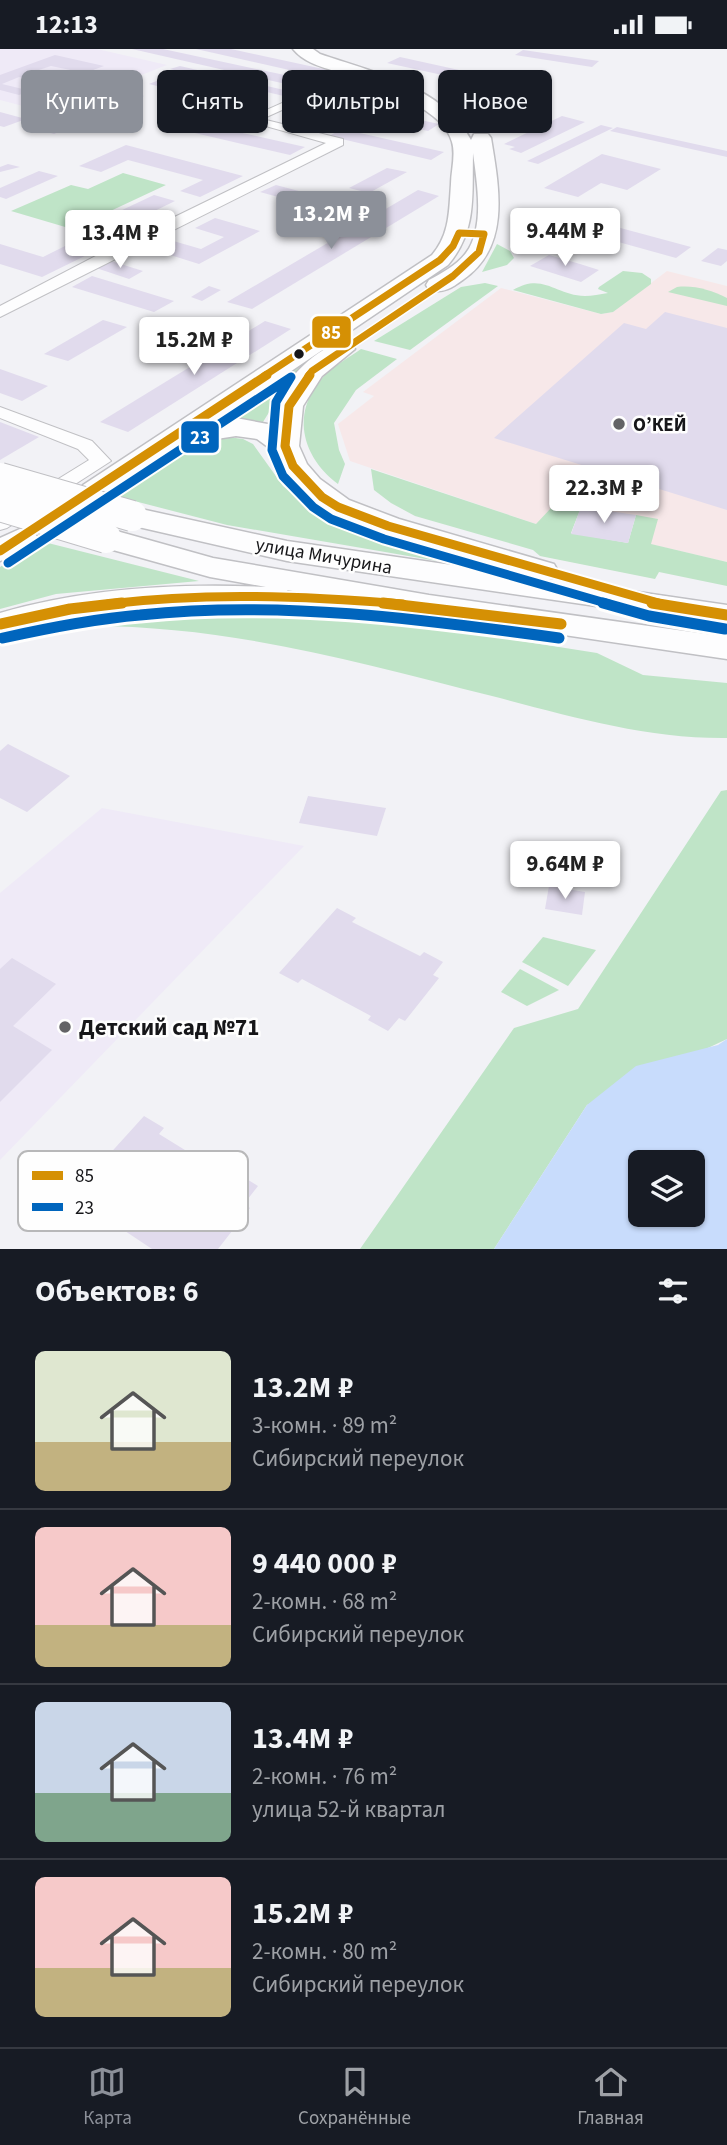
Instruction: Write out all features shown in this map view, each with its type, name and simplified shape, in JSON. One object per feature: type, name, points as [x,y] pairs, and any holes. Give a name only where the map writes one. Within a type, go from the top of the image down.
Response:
[{"type":"main road","points":[[302,49],[314,58],[346,70]]},
{"type":"main road","points":[[323,49],[349,64],[428,99],[472,129],[472,233],[479,252],[453,276],[312,371],[289,406],[285,446],[293,466],[309,485],[338,507],[388,526],[653,603],[727,615]]},
{"type":"main road","points":[[424,98],[428,99]]},
{"type":"main road","points":[[94,491],[440,260],[453,246],[472,233]]},
{"type":"main road","points":[[172,439],[199,432],[250,427],[266,432],[285,446]]},
{"type":"main road","name":"улица Мичурина","points":[[0,478],[132,516],[287,551],[653,603]]},
{"type":"main road","name":"улица Мичурина","points":[[0,506],[210,567],[429,605],[727,648]]},
{"type":"main road","points":[[0,624],[55,610],[135,599],[232,594],[429,605]]},
{"type":"street","points":[[282,106],[250,120],[282,128]]},
{"type":"street","points":[[0,312],[114,252],[338,142],[302,133]]},
{"type":"street","points":[[0,412],[85,445],[101,461],[7,538]]},
{"type":"shaded area","points":[[0,49],[97,49],[167,65],[143,74],[143,70],[21,70],[21,105],[0,100]]},
{"type":"shaded area","points":[[667,271],[727,286],[727,562],[650,544],[657,519],[581,507],[536,524],[350,461],[338,424],[374,396],[363,392],[501,288],[601,314],[613,312]]},
{"type":"shaded area","name":"Детский сад №71","points":[[102,808],[304,846],[0,1160],[0,893]]},
{"type":"green space","points":[[123,173],[166,185],[72,229],[11,211],[71,185],[88,189]]},
{"type":"green space","points":[[497,244],[510,251],[514,258],[507,265],[482,272]]},
{"type":"green space","points":[[623,271],[642,273],[651,279],[651,284],[613,312],[601,314],[513,290],[533,283],[575,295],[608,293],[598,289],[599,287]]},
{"type":"green space","points":[[485,283],[498,286],[410,350],[374,341],[461,287]]},
{"type":"green space","points":[[677,287],[696,287],[715,293],[727,298],[727,306],[668,292]]},
{"type":"green space","points":[[361,349],[397,359],[356,390],[334,423],[339,450],[345,464],[338,484],[325,473],[308,447],[304,418],[307,403],[325,375]]},
{"type":"green space","points":[[304,363],[289,380],[263,422],[218,418],[277,376]]},
{"type":"green space","points":[[228,437],[243,439],[253,444],[283,486],[317,514],[451,556],[455,561],[449,563],[227,525],[115,496],[188,443]]},
{"type":"green space","points":[[371,469],[536,524],[567,491],[585,497],[571,533],[628,543],[636,515],[658,519],[651,544],[727,562],[727,586],[659,572],[655,579],[540,556],[533,550],[415,516],[374,490]]},
{"type":"green space","points":[[40,541],[199,581],[56,594],[0,609],[0,567]]},
{"type":"green space","points":[[275,610],[420,625],[597,653],[643,675],[727,683],[727,738],[667,735],[608,725],[338,658],[237,638],[133,627],[79,626],[80,623],[104,618],[152,612]]},
{"type":"green space","points":[[727,790],[727,1039],[587,1105],[494,1249],[360,1249],[514,1028],[578,1009],[721,791]]},
{"type":"green space","points":[[543,937],[596,950],[568,986],[522,962]]},
{"type":"green space","points":[[520,969],[559,990],[527,1006],[501,992]]},
{"type":"water","points":[[727,1039],[727,1249],[494,1249],[587,1105],[636,1066],[718,1045]]},
{"type":"building","points":[[132,49],[163,49],[261,70],[224,70]]},
{"type":"building","points":[[196,49],[231,49],[328,70],[289,70]]},
{"type":"building","points":[[523,50],[599,61],[592,67],[515,55]]},
{"type":"building","points":[[55,55],[104,66],[93,70],[70,70],[51,66],[39,70],[21,70],[21,77],[2,84],[21,89],[19,95],[0,90],[0,75]]},
{"type":"building","points":[[400,57],[459,70],[438,70],[438,74],[387,63]]},
{"type":"building","points":[[180,66],[197,70],[174,70],[170,69]]},
{"type":"building","points":[[268,71],[282,74],[282,83],[268,80]]},
{"type":"building","points":[[268,86],[282,90],[282,96],[268,92]]},
{"type":"building","points":[[0,112],[21,118],[21,121],[0,126]]},
{"type":"building","points":[[562,116],[585,122],[521,153],[509,149],[515,147],[504,144],[527,133],[552,133],[552,121]]},
{"type":"building","points":[[424,121],[438,124],[438,125],[428,131],[424,130]]},
{"type":"building","points":[[601,125],[613,128],[538,164],[527,161]]},
{"type":"building","points":[[617,127],[727,151],[727,157],[610,131]]},
{"type":"building","points":[[195,133],[243,133],[305,147],[290,155]]},
{"type":"building","points":[[335,133],[360,133],[444,152],[431,160],[329,136]]},
{"type":"building","points":[[126,145],[243,176],[200,197],[180,191],[203,180],[128,160],[101,172],[79,166]]},
{"type":"building","points":[[602,154],[661,169],[627,190],[601,183],[578,197],[544,188]]},
{"type":"building","points":[[8,164],[20,167],[0,172],[0,167]]},
{"type":"building","points":[[387,168],[407,172],[369,193],[349,188]]},
{"type":"building","points":[[39,171],[58,176],[6,199],[0,197],[0,188]]},
{"type":"building","points":[[276,185],[352,205],[336,213],[260,192]]},
{"type":"building","points":[[418,190],[439,196],[252,309],[227,302]]},
{"type":"building","points":[[154,195],[175,201],[89,243],[67,236]]},
{"type":"building","points":[[215,218],[260,231],[199,264],[151,249],[170,240],[201,249],[224,237],[195,228]]},
{"type":"building","points":[[602,223],[691,247],[676,258],[586,233]]},
{"type":"building","points":[[71,243],[95,251],[42,277],[0,264],[0,244],[43,257]]},
{"type":"building","points":[[718,248],[727,250],[727,261],[721,266],[701,261]]},
{"type":"building","points":[[549,255],[599,270],[581,282],[530,266]]},
{"type":"building","points":[[111,261],[143,271],[129,279],[96,268]]},
{"type":"building","points":[[92,276],[174,301],[154,312],[72,287]]},
{"type":"building","points":[[209,286],[221,290],[202,301],[191,297]]},
{"type":"building","name":"О’КЕЙ","points":[[665,312],[727,328],[727,510],[494,438],[624,323],[646,329]]},
{"type":"building","points":[[103,320],[127,327],[68,361],[44,354]]},
{"type":"building","points":[[265,321],[291,329],[128,432],[100,422]]},
{"type":"building","points":[[0,369],[48,386],[22,401],[0,393]]},
{"type":"building","points":[[0,422],[39,437],[0,460]]},
{"type":"building","points":[[581,507],[636,515],[628,543],[571,534]]},
{"type":"building","points":[[8,744],[70,776],[27,812],[0,798],[0,751]]},
{"type":"building","points":[[308,796],[386,808],[377,836],[299,823]]},
{"type":"building","points":[[549,886],[585,892],[582,915],[545,909]]},
{"type":"building","points":[[337,908],[356,918],[352,922],[420,956],[424,952],[443,962],[433,975],[439,978],[405,1021],[399,1018],[388,1031],[368,1020],[371,1016],[302,979],[298,983],[279,973]]},
{"type":"building","points":[[12,958],[56,984],[13,1026],[52,1050],[0,1102],[0,969]]},
{"type":"building","points":[[144,1116],[164,1128],[159,1134],[187,1151],[112,1151]]},
{"type":"building","points":[[248,1180],[258,1186],[248,1199]]},
{"type":"building","points":[[125,1231],[232,1231],[218,1249],[152,1249]]},
{"type":"transit line","name":"85","points":[[0,551],[440,260],[453,246],[459,233],[484,234],[479,252],[453,276],[312,371],[289,406],[285,446],[293,466],[322,497],[338,507],[388,526],[653,603],[727,615]]},
{"type":"transit line","name":"23","points":[[8,563],[291,377],[276,402],[272,450],[283,476],[313,507],[331,519],[384,539],[649,616],[725,629]]},
{"type":"transit line","name":"85","points":[[0,624],[70,609],[140,600],[210,596],[351,600],[561,624]]},
{"type":"transit line","name":"23","points":[[3,638],[72,623],[141,614],[211,610],[350,614],[559,638]]},
{"type":"place","name":"О’КЕЙ","points":[[619,424]]},
{"type":"place","name":"Детский сад №71","points":[[65,1027]]}]
